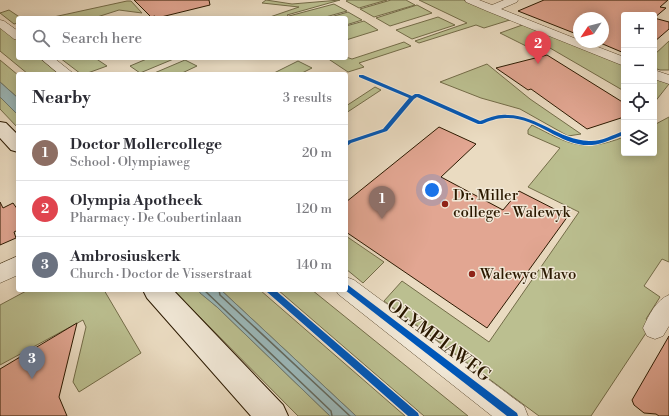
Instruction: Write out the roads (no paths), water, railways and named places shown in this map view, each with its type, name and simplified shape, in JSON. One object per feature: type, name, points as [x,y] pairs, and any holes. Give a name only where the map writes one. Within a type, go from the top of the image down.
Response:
[{"type":"main road","points":[[0,127],[16,144]]},
{"type":"main road","points":[[158,292],[262,413]]},
{"type":"street","points":[[470,0],[621,61]]},
{"type":"street","points":[[491,9],[513,0]]},
{"type":"street","points":[[0,23],[16,35]]},
{"type":"street","points":[[49,60],[64,72]]},
{"type":"street","points":[[657,75],[669,80]]},
{"type":"street","points":[[0,274],[16,266]]},
{"type":"street","name":"OLYMPIAWEG","points":[[348,289],[514,416]]},
{"type":"street","points":[[654,328],[669,305]]},
{"type":"water","points":[[0,82],[16,96],[16,113],[0,97]]},
{"type":"water","points":[[223,292],[356,416],[330,416],[217,307],[200,293]]},
{"type":"place","name":"Olympia Apotheek","points":[[538,64]]},
{"type":"place","name":"Dr. Miller college - Walewyk","points":[[445,204]]},
{"type":"place","name":"Doctor Mollercollege","points":[[382,219]]},
{"type":"place","name":"Walewyc Mavo","points":[[472,274]]},
{"type":"place","name":"Ambrosiuskerk","points":[[32,379]]}]
